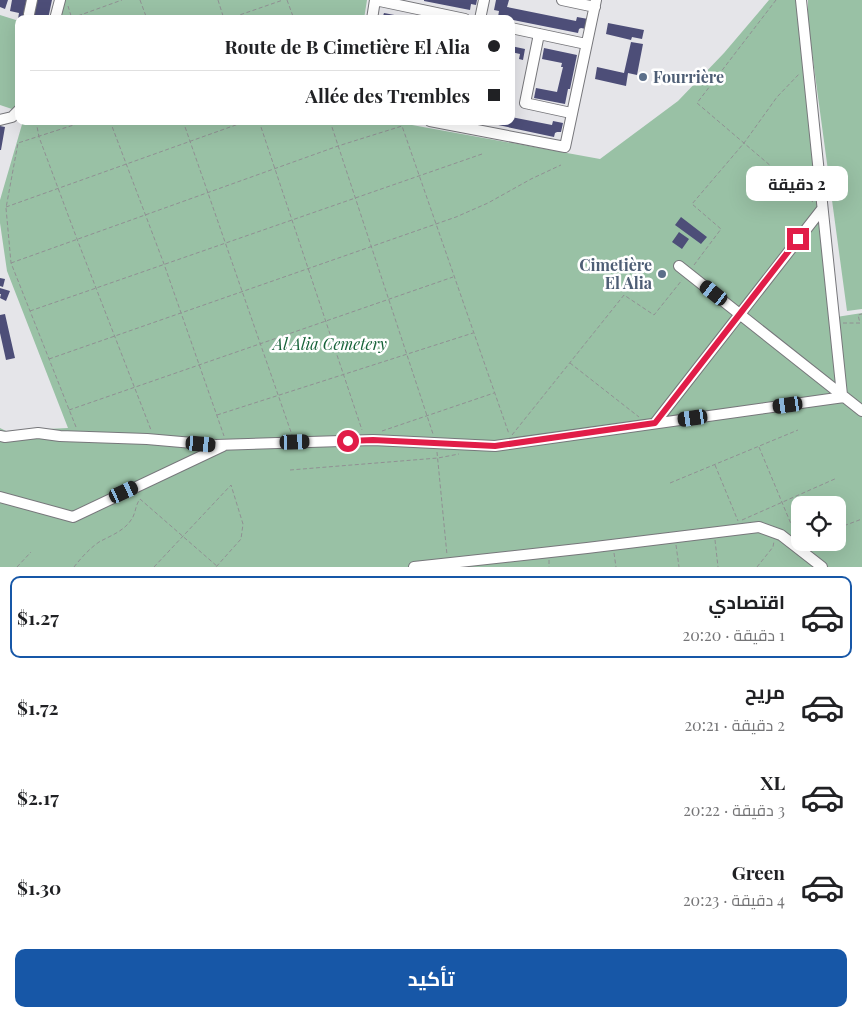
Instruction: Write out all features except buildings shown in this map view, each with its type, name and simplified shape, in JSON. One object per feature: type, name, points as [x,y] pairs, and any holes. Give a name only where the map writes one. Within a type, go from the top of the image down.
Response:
[{"type":"street","points":[[29,14],[32,0]]},
{"type":"street","points":[[56,15],[60,0]]},
{"type":"street","points":[[373,15],[375,0],[429,15]]},
{"type":"street","points":[[481,15],[484,0]]},
{"type":"street","points":[[450,125],[565,148],[595,3],[562,0]]},
{"type":"street","points":[[801,0],[843,396]]},
{"type":"street","points":[[515,29],[586,44]]},
{"type":"street","points":[[539,34],[525,103],[571,113]]},
{"type":"street","points":[[0,120],[12,117],[15,114]]},
{"type":"street","points":[[652,423],[822,209]]},
{"type":"street","points":[[684,270],[862,411]]},
{"type":"street","points":[[0,436],[38,433],[60,436],[216,445],[366,440],[495,446],[843,396]]},
{"type":"street","points":[[0,497],[73,516],[227,444]]},
{"type":"street","points":[[414,567],[759,527],[781,536],[822,567]]},
{"type":"path","points":[[67,0],[71,15]]},
{"type":"path","points":[[80,15],[122,0]]},
{"type":"path","points":[[140,0],[146,15]]},
{"type":"path","points":[[218,0],[223,15]]},
{"type":"path","points":[[240,15],[283,0]]},
{"type":"path","points":[[288,0],[293,15]]},
{"type":"path","points":[[776,0],[697,102],[822,209]]},
{"type":"path","points":[[11,263],[338,146],[402,126],[510,437],[624,295],[654,314],[684,270],[721,229],[692,204],[744,143],[777,97],[807,65]]},
{"type":"path","points":[[37,125],[39,137],[58,189],[155,440]]},
{"type":"path","points":[[74,125],[18,143],[6,208],[11,263],[80,437]]},
{"type":"path","points":[[111,125],[164,264],[227,444]]},
{"type":"path","points":[[185,125],[295,442]]},
{"type":"path","points":[[6,208],[236,125]]},
{"type":"path","points":[[260,125],[366,440]]},
{"type":"path","points":[[331,125],[436,443],[448,563]]},
{"type":"path","points":[[30,311],[482,154]]},
{"type":"path","points":[[49,359],[456,217],[488,203],[561,165]]},
{"type":"path","points":[[69,410],[455,276]]},
{"type":"path","points":[[834,323],[861,323],[858,315],[862,314]]},
{"type":"path","points":[[217,415],[474,333]]},
{"type":"path","points":[[570,364],[652,423]]},
{"type":"path","points":[[383,431],[495,392]]},
{"type":"path","points":[[670,483],[798,430]]},
{"type":"path","points":[[758,447],[791,522]]},
{"type":"path","points":[[290,470],[438,458],[466,452]]},
{"type":"path","points":[[715,465],[738,521],[837,478]]},
{"type":"path","points":[[74,567],[92,548],[124,528],[132,520],[136,504],[140,499],[183,537],[217,566],[241,539],[242,524],[231,485],[183,537],[154,567]]},
{"type":"path","points":[[846,525],[862,519]]},
{"type":"path","points":[[714,532],[718,567]]},
{"type":"path","points":[[757,567],[773,547],[776,533]]},
{"type":"path","points":[[675,537],[679,567]]},
{"type":"path","points":[[612,545],[616,567]]},
{"type":"path","points":[[17,567],[31,552]]},
{"type":"green space","points":[[60,0],[367,0],[365,15],[55,15]]},
{"type":"green space","name":"Al Alia Cemetery","points":[[769,0],[805,0],[830,318],[862,313],[862,567],[0,567],[0,428],[6,431],[68,428],[7,271],[0,223],[0,200],[22,125],[412,125],[600,159],[678,101],[724,53]]},
{"type":"green space","points":[[808,0],[862,0],[862,309],[847,311],[808,23]]},
{"type":"green space","points":[[0,15],[15,20],[15,106],[12,109],[0,105]]},
{"type":"place","name":"Fourrière","points":[[643,77]]},
{"type":"place","name":"Cimetière El Alia","points":[[662,274]]},
{"type":"route","points":[[348,441],[373,440],[495,446],[655,423],[798,239]]}]
